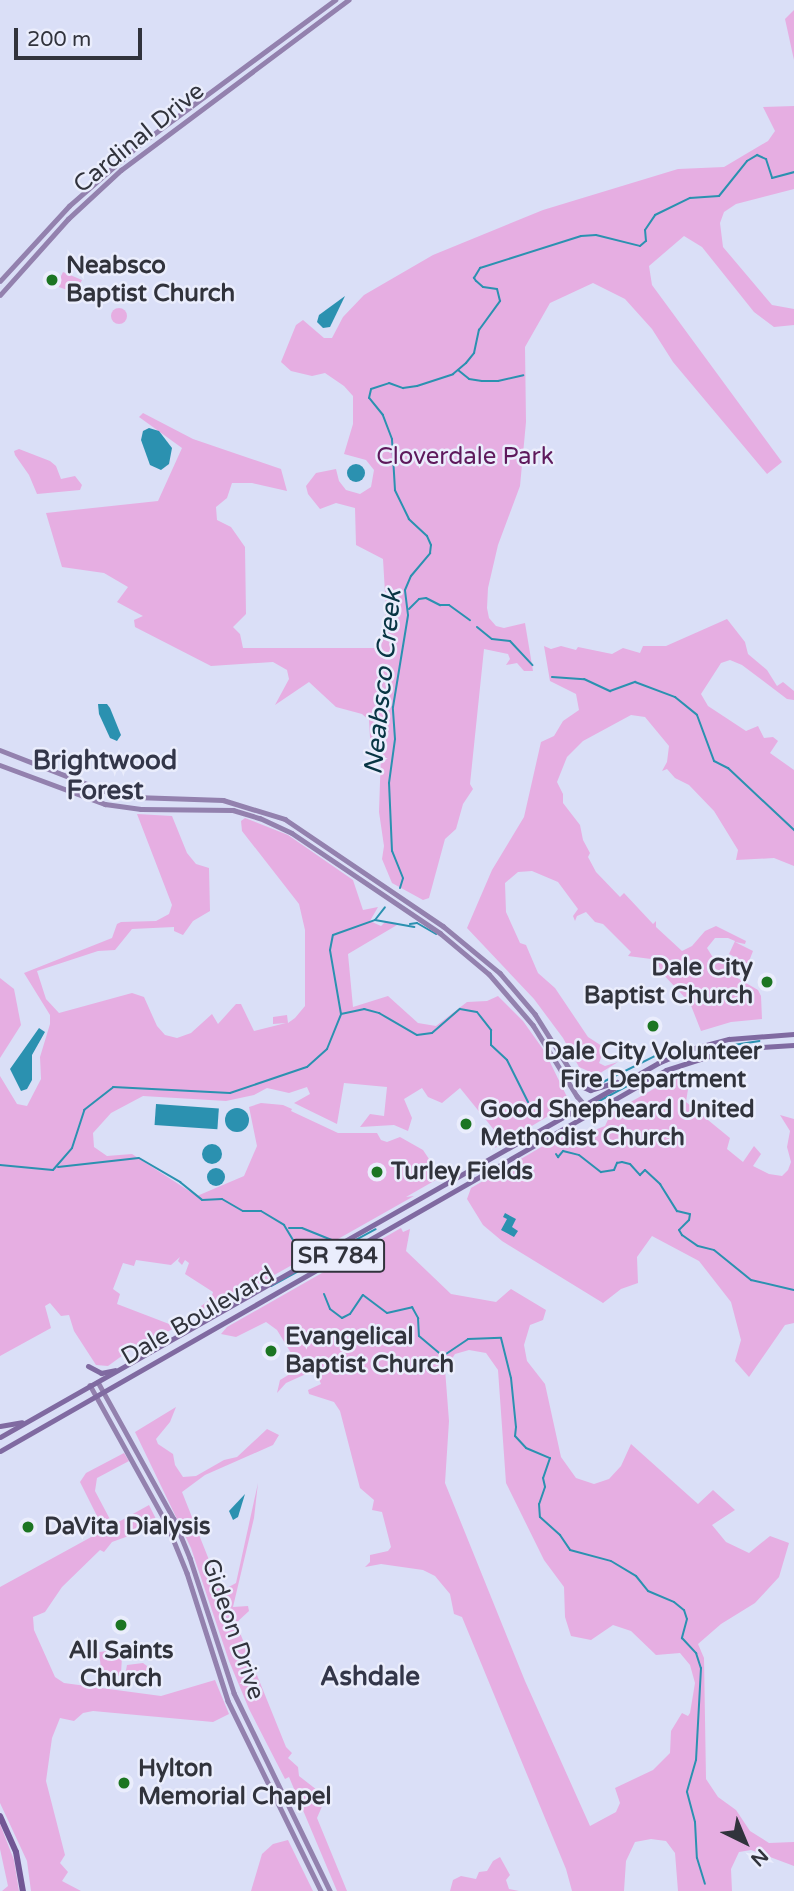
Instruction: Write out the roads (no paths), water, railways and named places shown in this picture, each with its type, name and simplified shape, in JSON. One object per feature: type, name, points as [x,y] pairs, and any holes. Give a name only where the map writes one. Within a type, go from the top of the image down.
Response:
[{"type":"highway","points":[[0,1816],[16,1852],[23,1891]]},
{"type":"main road","name":"Cardinal Drive","points":[[0,281],[62,214],[119,162],[335,0]]},
{"type":"main road","name":"Cardinal Drive","points":[[0,295],[72,215],[121,170],[348,0]]},
{"type":"main road","points":[[0,750],[108,792],[135,797],[223,800],[285,819],[447,928],[500,973],[535,1014],[584,1093],[590,1111]]},
{"type":"main road","points":[[0,765],[98,802],[141,809],[233,810],[292,832],[440,933],[472,959],[526,1014],[577,1096],[585,1102]]},
{"type":"main road","name":"Dale Boulevard","points":[[0,1437],[629,1077],[674,1055],[715,1042],[757,1035],[794,1034]]},
{"type":"main road","name":"Dale Boulevard","points":[[0,1451],[590,1111],[666,1070],[702,1056],[745,1047],[794,1045]]},
{"type":"main road","points":[[573,1074],[583,1087],[590,1090],[629,1077]]},
{"type":"main road","points":[[89,1366],[101,1373],[124,1367]]},
{"type":"main road","name":"Gideon Drive","points":[[98,1382],[183,1539],[234,1693],[330,1891]]},
{"type":"main road","name":"Gideon Drive","points":[[90,1385],[167,1524],[187,1573],[225,1693],[321,1891]]},
{"type":"main road","points":[[0,1426],[28,1420]]},
{"type":"main road","points":[[292,1829],[299,1825]]},
{"type":"water","points":[[345,296],[330,327],[323,328],[317,322],[319,315]]},
{"type":"water","points":[[149,428],[159,431],[172,448],[169,464],[161,470],[150,465],[141,440],[143,431]]},
{"type":"water","points":[[356,464],[362,467],[365,473],[362,479],[356,482],[350,479],[347,473],[350,467]]},
{"type":"water","points":[[98,704],[107,704],[110,708],[121,735],[117,741],[110,738],[99,714]]},
{"type":"water","points":[[39,1028],[45,1032],[32,1055],[32,1080],[27,1089],[21,1091],[10,1069]]},
{"type":"water","points":[[156,1104],[219,1108],[217,1129],[155,1125]]},
{"type":"water","points":[[237,1108],[245,1112],[249,1120],[245,1128],[237,1132],[229,1128],[225,1120],[229,1112]]},
{"type":"water","points":[[212,1144],[219,1147],[222,1154],[219,1161],[212,1164],[205,1161],[202,1154],[205,1147]]},
{"type":"water","points":[[212,1168],[220,1168],[225,1177],[223,1184],[212,1186],[207,1181],[207,1173]]},
{"type":"water","points":[[505,1213],[516,1219],[512,1227],[518,1231],[514,1237],[501,1230],[507,1219],[503,1217]]},
{"type":"water","points":[[245,1494],[238,1517],[233,1520],[229,1511]]},
{"type":"waterway","name":"Neabsco Creek","points":[[400,888],[403,878],[392,851],[389,783],[395,739],[393,707],[408,615],[405,590],[411,576],[430,553],[431,545],[427,536],[409,519],[395,490],[392,439],[383,415],[369,398],[371,389],[389,383],[403,388],[417,386],[453,374],[466,363],[474,353],[479,330],[500,301],[497,289],[483,287],[474,278],[480,268],[581,236],[596,235],[640,246],[646,241],[645,230],[655,215],[690,198],[719,196],[747,161],[757,155],[766,159],[772,178],[794,172]]},
{"type":"waterway","points":[[458,370],[469,379],[482,381],[498,381],[523,375]]},
{"type":"waterway","points":[[409,609],[419,599],[426,598],[440,605],[449,605],[470,620]]},
{"type":"waterway","points":[[477,627],[492,639],[510,641],[532,665]]},
{"type":"waterway","points":[[552,677],[584,679],[610,691],[635,682],[675,697],[697,715],[714,761],[728,768],[794,830]]},
{"type":"waterway","name":"Neabsco Creek","points":[[0,1165],[53,1170],[72,1148],[84,1110],[113,1087],[230,1093],[307,1067],[327,1049],[341,1014],[330,950],[333,935],[375,920],[385,907]]},
{"type":"waterway","points":[[375,920],[414,927]]},
{"type":"waterway","points":[[410,924],[417,923],[436,934]]},
{"type":"waterway","points":[[341,1014],[364,1009],[379,1013],[417,1035],[432,1033],[460,1009],[477,1012],[491,1030],[491,1045],[507,1060],[528,1102]]},
{"type":"waterway","points":[[714,1048],[759,1041]]},
{"type":"waterway","points":[[595,1086],[657,1055]]},
{"type":"waterway","points":[[599,1101],[636,1084]]},
{"type":"waterway","points":[[556,1154],[558,1157],[563,1151],[579,1155],[601,1172],[614,1170],[617,1163],[622,1162],[630,1164],[640,1175],[645,1170],[660,1184],[677,1211],[690,1214],[689,1220],[679,1230],[682,1235],[698,1246],[714,1250],[751,1280],[794,1290]]},
{"type":"waterway","points":[[58,1167],[139,1158],[180,1182],[202,1200],[222,1199],[243,1211],[261,1211],[284,1225],[297,1247]]},
{"type":"waterway","points":[[289,1228],[302,1228],[332,1240]]},
{"type":"waterway","points":[[271,1286],[376,1229]]},
{"type":"waterway","points":[[324,1294],[330,1309],[342,1318],[350,1314],[363,1295],[387,1313],[412,1307],[418,1318],[419,1336],[443,1356],[468,1339],[501,1338],[511,1378],[515,1436],[526,1448],[550,1458],[543,1478],[545,1487],[539,1504],[540,1517],[560,1535],[570,1550],[611,1561],[636,1576],[648,1591],[674,1602],[684,1610],[687,1619],[682,1638],[696,1653],[701,1668],[696,1760],[687,1792],[695,1822],[697,1858],[705,1884]]},
{"type":"place","name":"Neabsco Baptist Church","points":[[52,280]]},
{"type":"place","name":"Dale City Baptist Church","points":[[767,982]]},
{"type":"place","name":"Dale City Volunteer Fire Department","points":[[653,1026]]},
{"type":"place","name":"Good Shepheard United Methodist Church","points":[[466,1124]]},
{"type":"place","name":"Turley Fields","points":[[377,1172]]},
{"type":"place","name":"Evangelical Baptist Church","points":[[271,1351]]},
{"type":"place","name":"DaVita Dialysis","points":[[28,1527]]},
{"type":"place","name":"All Saints Church","points":[[121,1625]]},
{"type":"place","name":"Hylton Memorial Chapel","points":[[124,1783]]},
{"type":"district","name":"Brightwood Forest","points":[[105,776]]},
{"type":"district","name":"Ashdale","points":[[370,1677]]},
{"type":"park label","name":"Cloverdale Park","points":[[465,457]]}]
